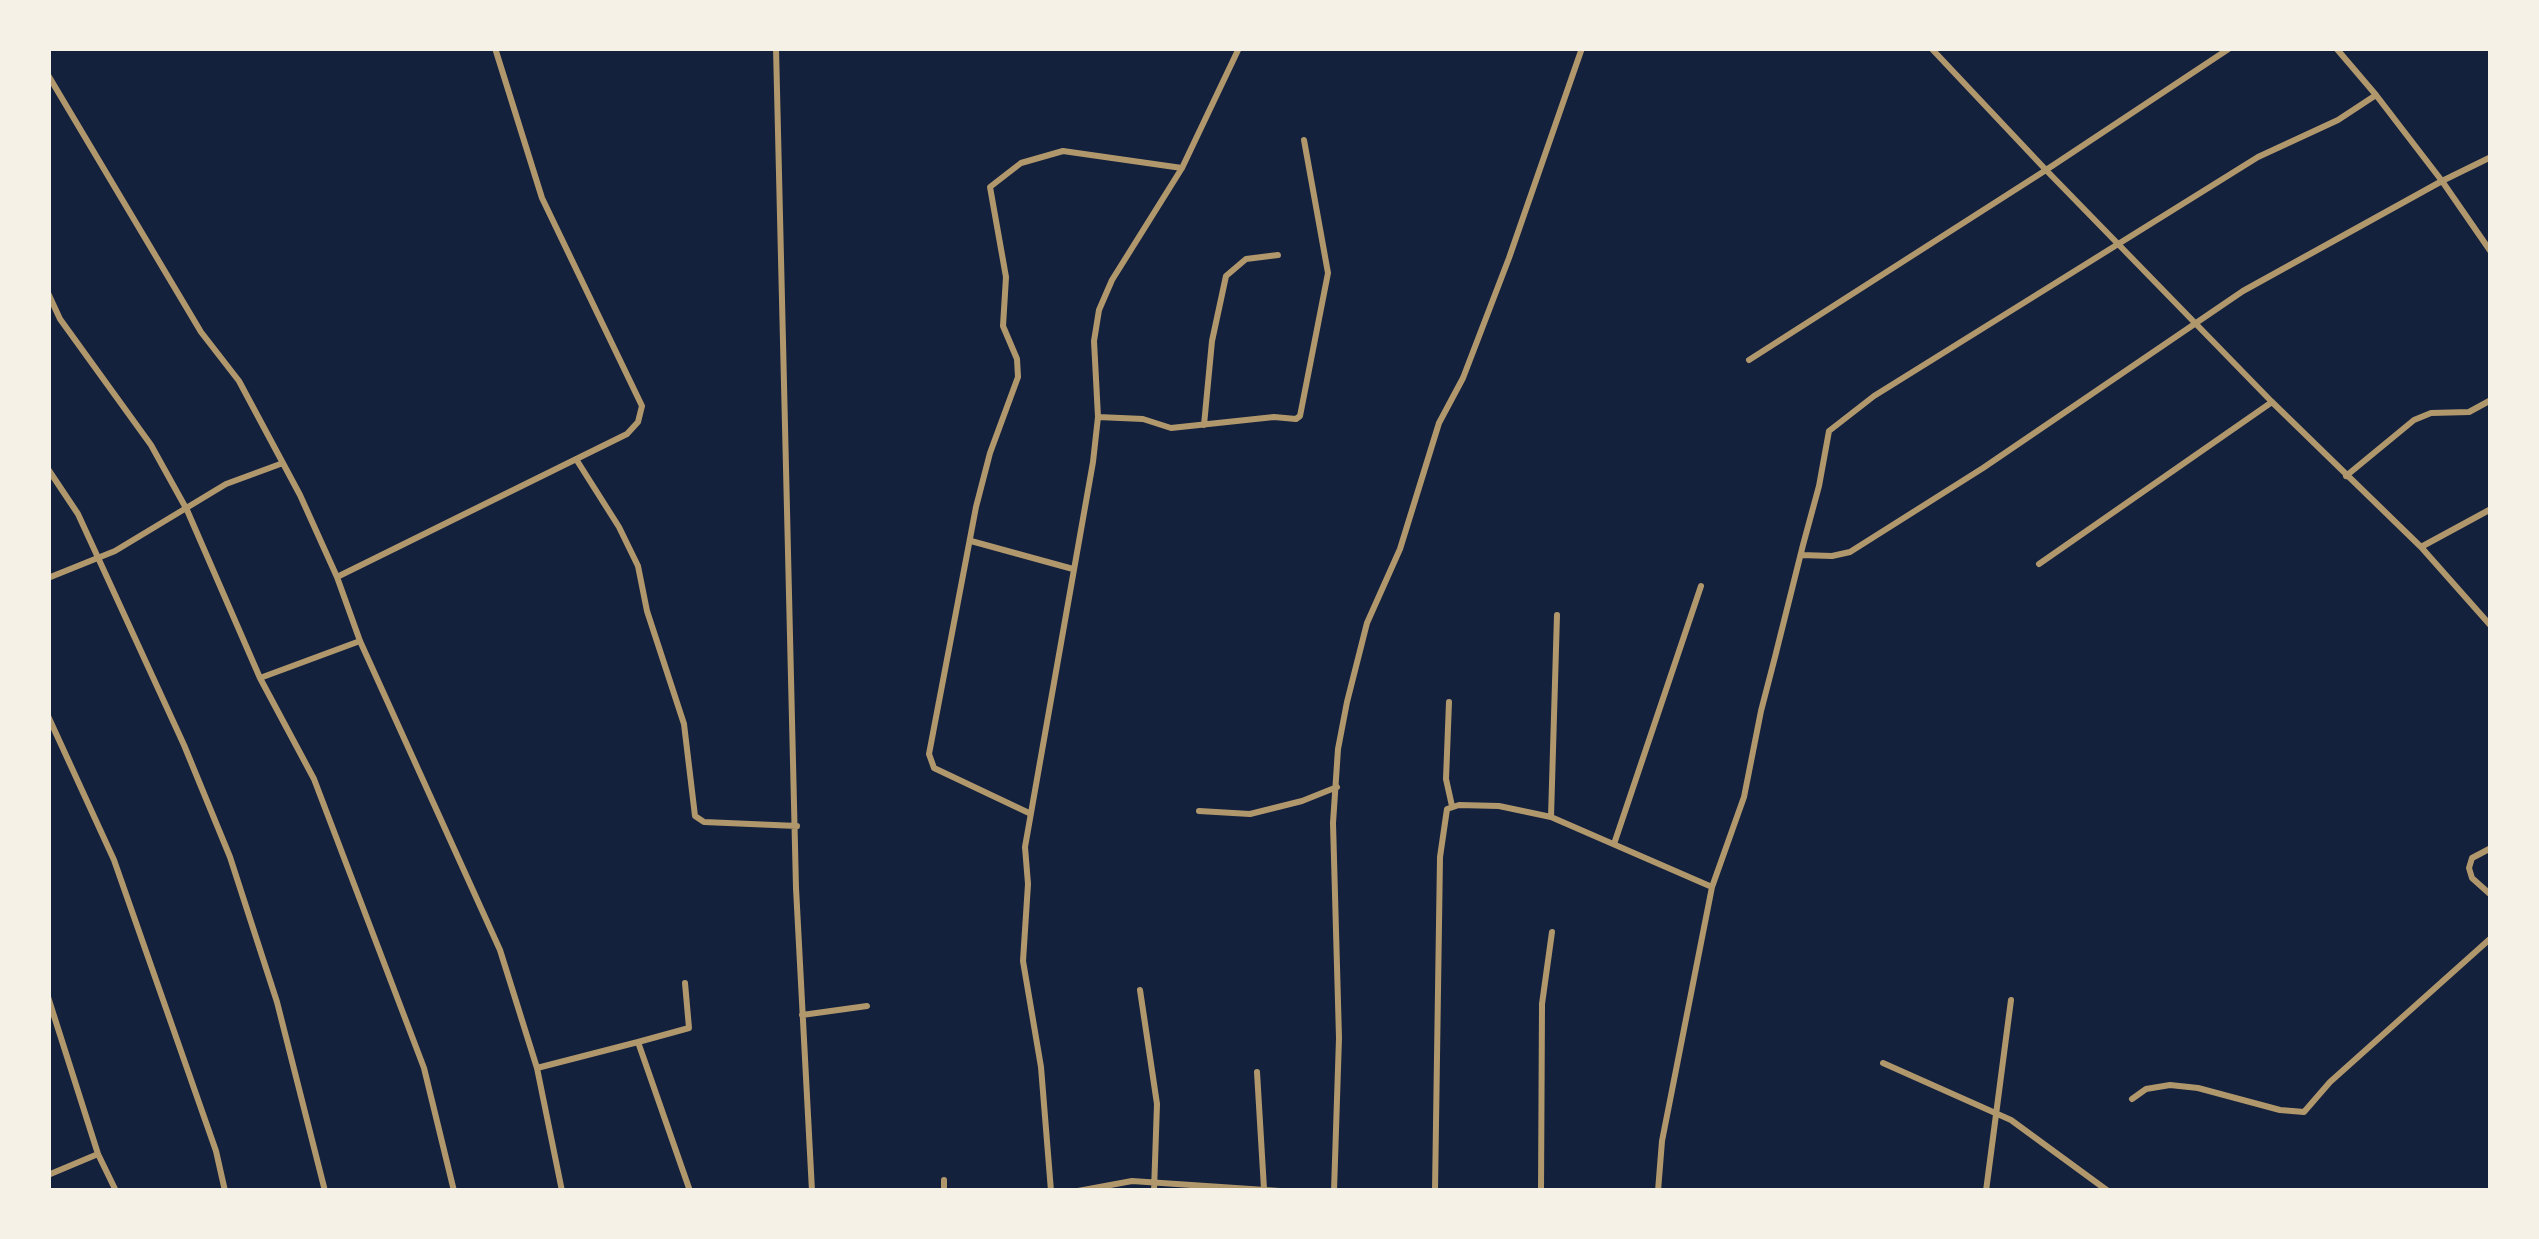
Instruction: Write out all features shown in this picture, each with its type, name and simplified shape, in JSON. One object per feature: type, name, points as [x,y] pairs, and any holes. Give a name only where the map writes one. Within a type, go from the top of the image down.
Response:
[{"type":"street","points":[[337,577],[627,434],[638,422],[642,406],[557,237],[495,48]]},
{"type":"street","points":[[776,48],[784,484],[812,1191]]},
{"type":"street","points":[[1051,1191],[1041,1067],[1022,943],[1028,884],[1025,847],[1098,418],[1094,341],[1099,310],[1112,280],[1182,168],[1239,48]]},
{"type":"street","points":[[1334,1191],[1339,1038],[1333,823],[1340,733],[1367,623],[1400,549],[1439,423],[1482,331],[1582,48]]},
{"type":"street","points":[[1930,48],[2193,323],[2421,547],[2491,626]]},
{"type":"street","points":[[1749,360],[2230,48]]},
{"type":"street","points":[[2336,48],[2442,181],[2491,252]]},
{"type":"street","points":[[48,75],[201,332],[239,381],[337,577],[360,641],[500,950],[537,1068],[562,1191]]},
{"type":"street","points":[[1658,1191],[1663,1141],[1712,886],[1744,797],[1760,712],[1833,425],[2258,157],[2338,120],[2376,95]]},
{"type":"street","points":[[1098,418],[1143,419],[1172,428],[1274,416],[1296,419],[1303,410],[1328,273],[1304,140]]},
{"type":"street","points":[[1029,813],[934,768],[930,761],[970,541],[990,453],[1019,368],[1003,326],[1006,277],[991,184],[1021,164],[1063,151],[1182,168]]},
{"type":"street","points":[[1801,555],[1842,556],[1870,540],[2193,323],[2491,157]]},
{"type":"street","points":[[1204,425],[1212,341],[1226,276],[1246,259],[1278,256]]},
{"type":"street","points":[[48,293],[60,319],[151,445],[187,510],[260,678],[314,779],[424,1068],[454,1191]]},
{"type":"street","points":[[2346,476],[2414,420],[2431,413],[2469,412],[2491,400]]},
{"type":"street","points":[[2039,564],[2272,402]]},
{"type":"street","points":[[576,459],[638,566],[647,611],[684,724],[695,816],[704,822],[797,826]]},
{"type":"street","points":[[48,578],[96,560],[226,484],[283,463]]},
{"type":"street","points":[[48,469],[78,514],[230,857],[282,1020],[325,1191]]},
{"type":"street","points":[[2421,547],[2491,509]]},
{"type":"street","points":[[970,541],[1073,569]]},
{"type":"street","points":[[1614,844],[1701,586]]},
{"type":"street","points":[[1550,817],[1557,615]]},
{"type":"street","points":[[260,678],[360,641]]},
{"type":"street","points":[[1449,702],[1446,778],[1451,806]]},
{"type":"street","points":[[48,716],[114,860],[216,1150],[225,1191]]},
{"type":"street","points":[[1199,811],[1250,814],[1337,787]]},
{"type":"street","points":[[1435,1191],[1440,857],[1445,813],[1451,806],[1499,806],[1550,817],[1712,886]]},
{"type":"street","points":[[2491,848],[2472,858],[2468,868],[2491,895]]},
{"type":"street","points":[[1541,1191],[1542,1004],[1552,932]]},
{"type":"street","points":[[2132,1099],[2146,1090],[2170,1085],[2304,1112],[2330,1082],[2491,938]]},
{"type":"street","points":[[537,1068],[689,1028],[685,983]]},
{"type":"street","points":[[1140,990],[1157,1105],[1154,1186]]},
{"type":"street","points":[[48,997],[98,1154],[116,1191]]},
{"type":"street","points":[[1986,1191],[2011,1000]]},
{"type":"street","points":[[802,1015],[867,1006]]},
{"type":"street","points":[[638,1042],[690,1191]]},
{"type":"street","points":[[1883,1064],[2026,1129],[2108,1191]]},
{"type":"street","points":[[1257,1072],[1264,1190]]},
{"type":"street","points":[[48,1175],[98,1154]]},
{"type":"street","points":[[944,1180],[944,1191]]},
{"type":"street","points":[[1078,1191],[1115,1181],[1280,1191]]}]
